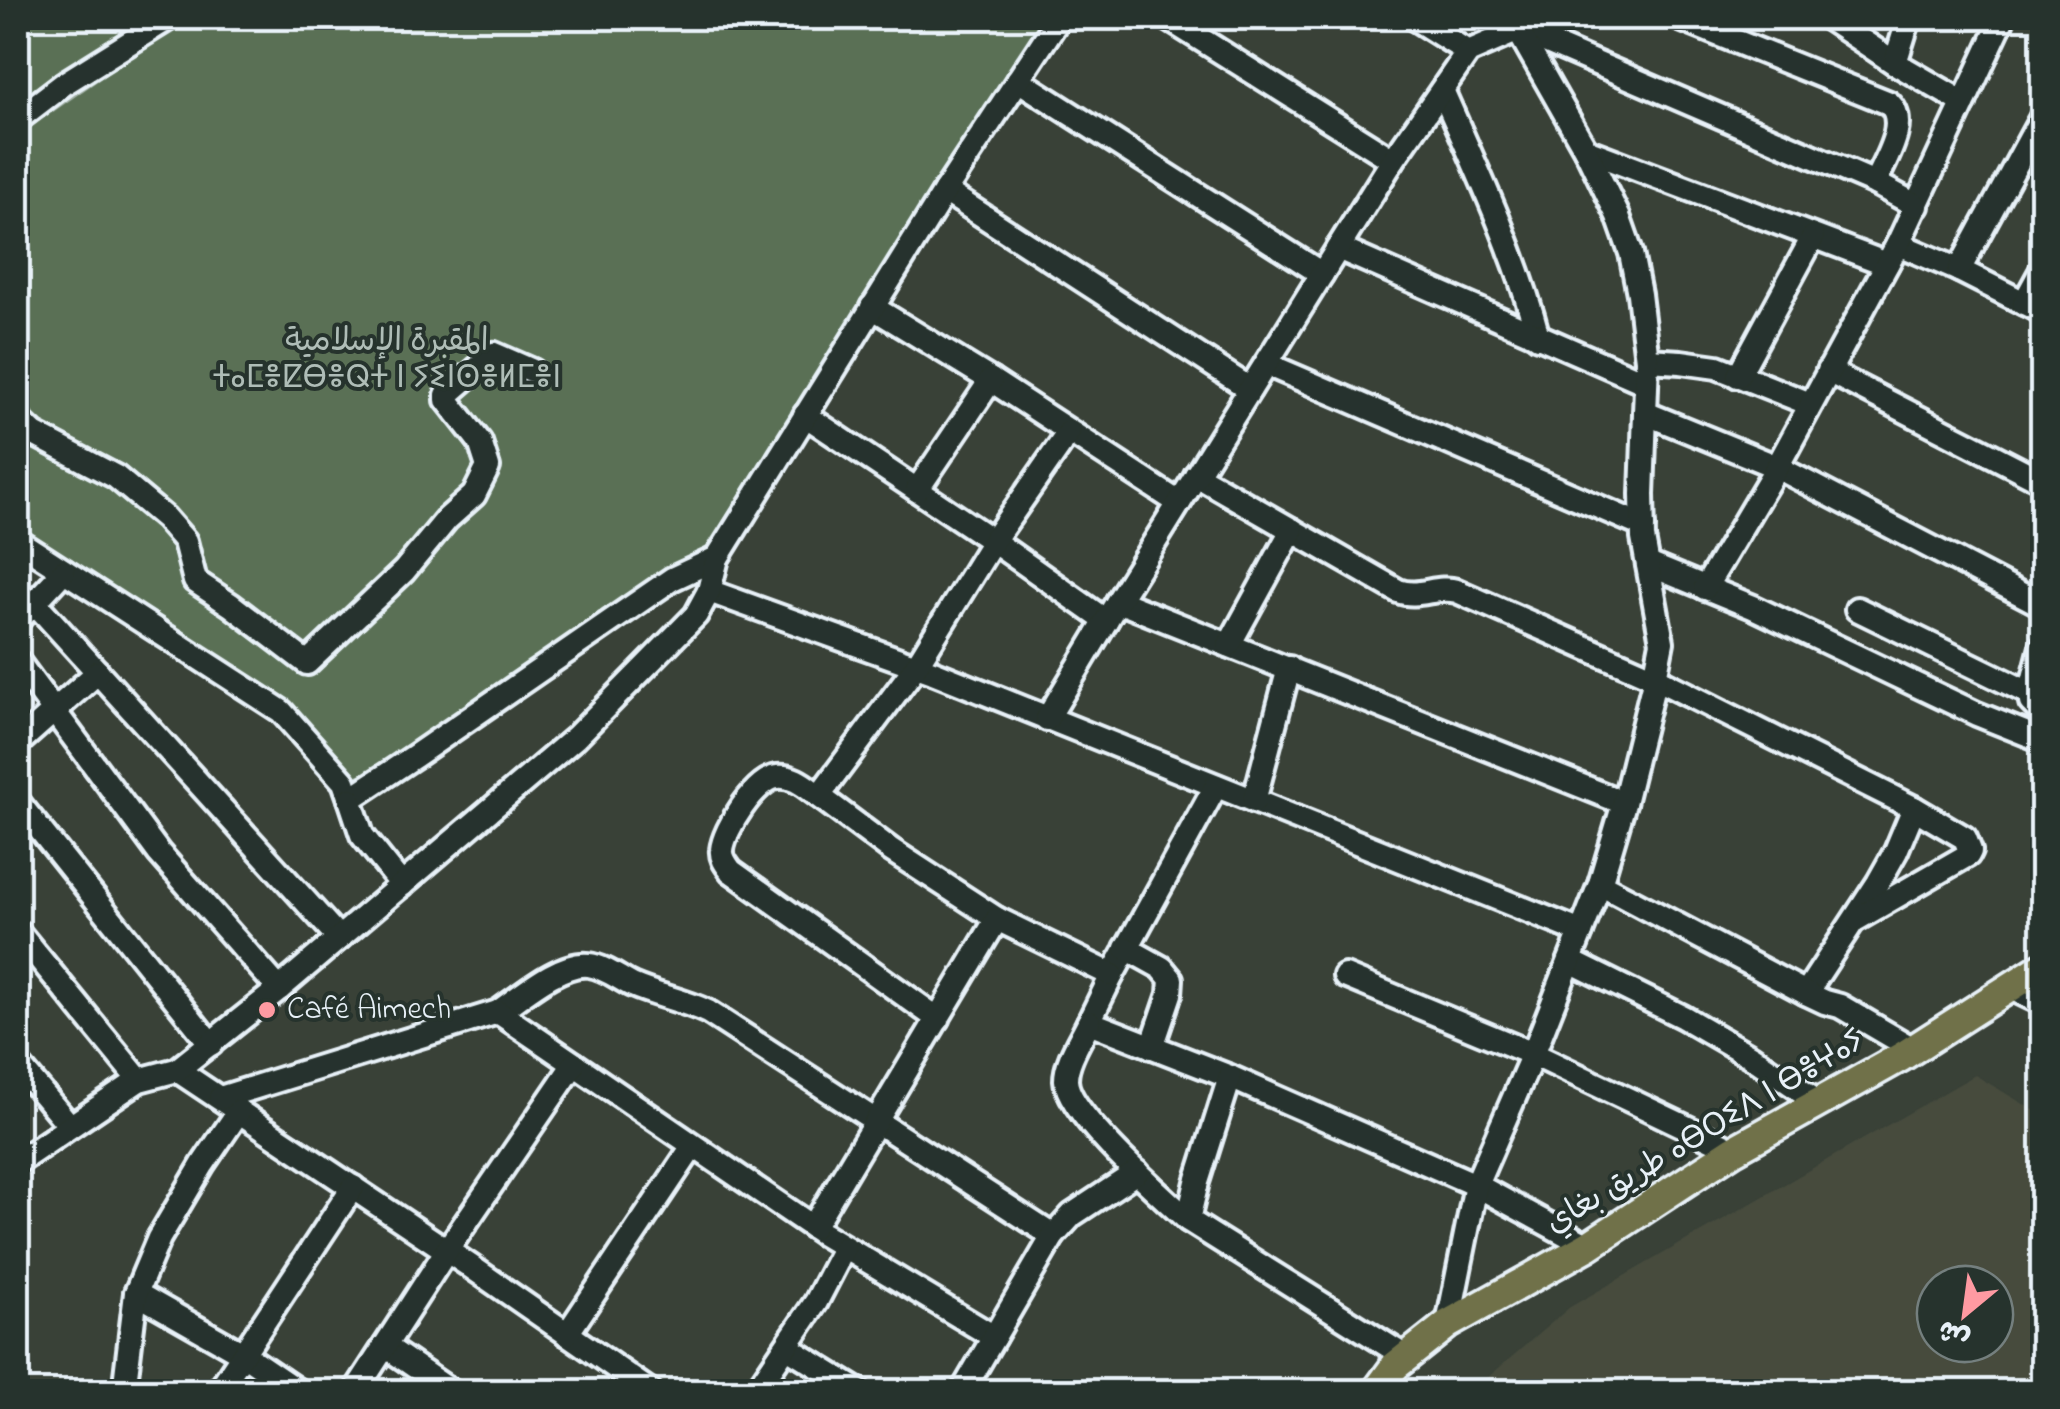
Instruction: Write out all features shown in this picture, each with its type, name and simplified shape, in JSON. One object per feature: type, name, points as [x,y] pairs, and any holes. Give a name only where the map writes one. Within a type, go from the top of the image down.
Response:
[{"type":"main road","name":"طريق بغاي ⴰⴱⵔⵉⴷ ⵏ ⴱⴻⵖⴰⵢ","points":[[1376,1392],[1395,1366],[1448,1324],[1588,1246],[1734,1150],[1907,1053],[2042,967]]},
{"type":"main road","points":[[1398,1392],[1406,1357]]},
{"type":"street","points":[[18,119],[64,83],[169,18]]},
{"type":"street","points":[[18,1162],[139,1080],[178,1070],[279,989],[576,736],[696,615],[710,591],[717,558],[945,191],[1059,18]]},
{"type":"street","points":[[1167,18],[1393,160]]},
{"type":"street","points":[[1414,18],[1468,52]]},
{"type":"street","points":[[1678,18],[1896,109],[1899,123],[1875,183]]},
{"type":"street","points":[[1828,18],[1964,102]]},
{"type":"street","points":[[1896,63],[1909,18]]},
{"type":"street","points":[[1705,588],[1777,467],[1893,254],[2003,18]]},
{"type":"street","points":[[1047,719],[1393,160],[1468,52],[1515,24]]},
{"type":"street","points":[[1515,24],[1875,183],[1917,206]]},
{"type":"street","points":[[1448,1324],[1476,1185],[1600,884],[1624,803],[1662,642],[1643,526],[1647,372],[1631,253],[1586,150],[1515,24]]},
{"type":"street","points":[[1018,80],[1322,274]]},
{"type":"street","points":[[1442,90],[1487,195],[1538,337]]},
{"type":"street","points":[[1959,270],[2042,117]]},
{"type":"street","points":[[1586,150],[1814,236],[1959,270],[2034,308],[2042,270]]},
{"type":"street","points":[[945,191],[1250,389]]},
{"type":"street","points":[[1738,376],[1814,236]]},
{"type":"street","points":[[1338,248],[1538,337],[1647,372],[1682,362],[1717,368],[1810,404]]},
{"type":"street","points":[[872,307],[991,380],[1178,504]]},
{"type":"street","points":[[18,419],[34,434],[116,477],[165,518],[185,540],[196,581],[307,663],[404,570],[474,494],[488,467],[480,442],[447,395],[494,354],[533,371]]},
{"type":"street","points":[[1266,364],[1643,526]]},
{"type":"street","points":[[1828,372],[2042,481]]},
{"type":"street","points":[[916,490],[991,380]]},
{"type":"street","points":[[1645,412],[1777,467],[2042,605]]},
{"type":"street","points":[[805,415],[992,541],[1112,611],[1289,668],[1624,803]]},
{"type":"street","points":[[819,796],[916,666],[992,541],[1069,432]]},
{"type":"street","points":[[1196,475],[1398,591],[1418,595],[1446,588],[1655,678],[1914,808],[1965,838],[1968,855],[1854,920]]},
{"type":"street","points":[[1229,646],[1292,530]]},
{"type":"street","points":[[18,541],[280,711],[344,782],[362,836],[402,885]]},
{"type":"street","points":[[350,798],[672,579],[717,558]]},
{"type":"street","points":[[1648,564],[2042,740]]},
{"type":"street","points":[[18,620],[64,571]]},
{"type":"street","points":[[710,591],[916,666],[1581,932]]},
{"type":"street","points":[[34,603],[339,938]]},
{"type":"street","points":[[1858,608],[2037,704],[2042,646]]},
{"type":"street","points":[[18,662],[159,853],[279,989]]},
{"type":"street","points":[[1254,801],[1289,668]]},
{"type":"street","points":[[18,743],[98,672]]},
{"type":"street","points":[[938,1018],[731,871],[723,860],[728,828],[767,779],[794,779],[891,850],[997,919],[1112,975]]},
{"type":"street","points":[[1216,786],[1089,1022],[1067,1070],[1069,1095],[1137,1172],[1188,1220],[1406,1357]]},
{"type":"street","points":[[18,802],[210,1044]]},
{"type":"street","points":[[1815,998],[1854,920],[1896,852],[1914,808]]},
{"type":"street","points":[[1600,884],[1815,998],[1850,1012],[1907,1053]]},
{"type":"street","points":[[812,1227],[997,919]]},
{"type":"street","points":[[18,932],[139,1080]]},
{"type":"street","points":[[1126,948],[1162,968],[1171,979],[1170,994],[1152,1047]]},
{"type":"street","points":[[1570,960],[1683,1017],[1752,1057],[1819,1103]]},
{"type":"street","points":[[124,1392],[136,1292],[159,1238],[203,1164],[230,1105],[498,1012],[536,985],[578,965],[590,965],[632,985],[708,1012],[1053,1236]]},
{"type":"street","points":[[1345,976],[1533,1054],[1734,1150]]},
{"type":"street","points":[[2009,988],[2042,1003]]},
{"type":"street","points":[[498,1012],[844,1248],[994,1336]]},
{"type":"street","points":[[1089,1022],[1230,1077],[1476,1185],[1588,1246]]},
{"type":"street","points":[[18,1064],[70,1126]]},
{"type":"street","points":[[355,1392],[574,1064]]},
{"type":"street","points":[[178,1070],[651,1392]]},
{"type":"street","points":[[1188,1220],[1230,1077]]},
{"type":"street","points":[[567,1334],[693,1146]]},
{"type":"street","points":[[962,1392],[1053,1236],[1072,1214],[1137,1172]]},
{"type":"street","points":[[218,1392],[353,1187]]},
{"type":"street","points":[[756,1392],[816,1302],[844,1248]]},
{"type":"street","points":[[136,1292],[300,1392]]},
{"type":"street","points":[[384,1346],[452,1392]]},
{"type":"street","points":[[787,1346],[860,1392]]},
{"type":"shaded area","points":[[1975,1075],[2042,1115],[2042,1391],[1472,1391],[1570,1307]]},
{"type":"green space","points":[[18,18],[155,18],[18,112]]},
{"type":"green space","name":"المقبرة الإسلامية ⵜⴰⵎⴻⵇⴱⴻⵕⵜ ⵏ ⵢⵉⵏⵙⴻⵍⵎⴻⵏ","points":[[193,18],[1048,18],[700,558],[418,751],[356,777],[294,707],[18,534],[18,135],[138,51]]},
{"type":"place","name":"Café Aimech","points":[[267,1010]]}]
